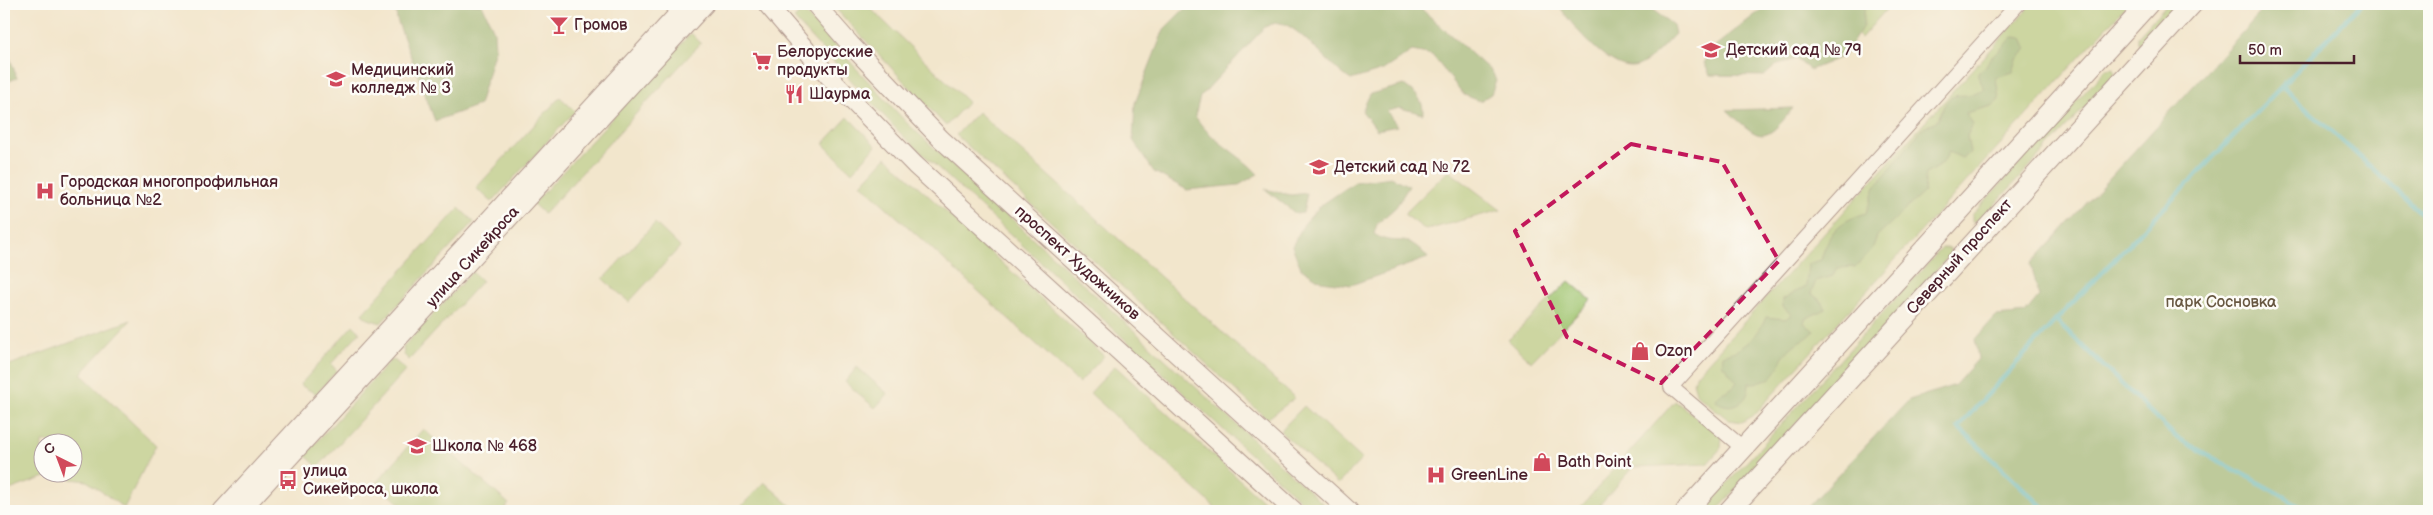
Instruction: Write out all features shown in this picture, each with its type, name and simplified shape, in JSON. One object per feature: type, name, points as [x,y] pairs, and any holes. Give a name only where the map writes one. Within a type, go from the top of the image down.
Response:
[{"type":"main road","name":"Северный проспект","points":[[1686,511],[2148,4]]},
{"type":"main road","name":"Северный проспект","points":[[1729,511],[2192,4]]},
{"type":"main road","points":[[2117,38],[2118,50],[2127,58],[2142,59]]},
{"type":"main road","points":[[1940,232],[1955,232],[1964,241],[1964,254]]},
{"type":"street","name":"улица Сикейроса","points":[[222,511],[687,4]]},
{"type":"street","name":"улица Сикейроса","points":[[240,511],[705,4]]},
{"type":"street","points":[[767,4],[812,58],[892,142],[1294,511]]},
{"type":"street","name":"проспект Художников","points":[[815,4],[851,46],[941,139],[1349,511]]},
{"type":"street","points":[[1744,448],[1671,387],[2018,4]]},
{"type":"highlighted area","points":[[1631,144],[1722,162],[1779,261],[1661,383],[1567,337],[1515,231]]},
{"type":"green space","points":[[395,4],[482,4],[494,31],[495,49],[479,105],[435,121],[397,20]]},
{"type":"green space","points":[[841,4],[868,6],[968,102],[946,126],[834,7]]},
{"type":"green space","points":[[1189,4],[1416,4],[1493,73],[1496,81],[1491,94],[1480,101],[1464,95],[1432,55],[1412,51],[1383,70],[1351,80],[1296,31],[1280,23],[1273,24],[1265,27],[1200,97],[1195,116],[1208,133],[1258,174],[1239,185],[1187,190],[1154,172],[1133,140],[1135,103],[1164,29]]},
{"type":"green space","points":[[1562,4],[1645,4],[1673,25],[1675,34],[1645,62],[1630,67],[1619,64],[1595,48],[1574,26],[1560,7]]},
{"type":"green space","points":[[1763,4],[1865,4],[1863,26],[1844,56],[1810,70],[1796,59],[1778,64],[1764,76],[1710,75],[1704,63],[1715,46],[1761,10]]},
{"type":"green space","points":[[1836,4],[1891,4],[1861,38],[1831,9]]},
{"type":"green space","points":[[2032,4],[2128,4],[1753,416],[1742,422],[1729,420],[1697,395],[1693,382],[1697,374]]},
{"type":"green space","points":[[2167,4],[2180,4],[2144,43],[2138,43],[2138,36]]},
{"type":"green space","name":"парк Сосновка","points":[[2268,4],[2429,4],[2429,511],[1804,511],[1909,400],[1955,385],[1978,359],[1975,339],[1996,316],[2025,313],[2039,296],[2031,264]]},
{"type":"green space","points":[[803,11],[908,124],[1331,511],[1312,511],[900,133],[794,19]]},
{"type":"green space","points":[[691,33],[701,43],[544,214],[533,204]]},
{"type":"green space","points":[[2013,37],[2022,38],[2027,49],[2017,59],[2013,72],[1996,77],[1999,100],[1992,106],[1966,113],[1973,124],[1967,136],[1970,153],[1962,158],[1949,152],[1942,164],[1926,174],[1924,192],[1877,236],[1872,250],[1855,267],[1837,268],[1833,276],[1816,281],[1811,293],[1821,301],[1825,309],[1805,319],[1804,323],[1814,331],[1786,353],[1773,376],[1767,380],[1749,383],[1747,395],[1736,405],[1727,406],[1718,402],[1715,399],[1717,396],[1734,386],[1737,382],[1722,364],[1723,355],[1737,350],[1749,342],[1759,330],[1766,317],[1785,319],[1792,315],[1783,307],[1783,299],[1806,286],[1808,264],[1821,260],[1831,235],[1848,220],[1866,213],[1875,187],[1922,129],[1938,120],[1943,108],[1952,97],[1969,95],[1985,89],[1978,77],[1978,72]]},
{"type":"green space","points":[[4,41],[17,78],[4,83]]},
{"type":"green space","points":[[2114,68],[2115,75],[1979,221],[1972,221],[1972,215],[2106,69]]},
{"type":"green space","points":[[1404,85],[1420,100],[1423,114],[1400,108],[1387,111],[1397,126],[1377,130],[1362,111],[1370,94]]},
{"type":"green space","points":[[560,97],[575,111],[492,202],[476,188]]},
{"type":"green space","points":[[1793,108],[1775,129],[1768,134],[1762,135],[1747,128],[1727,110]]},
{"type":"green space","points":[[978,112],[1295,398],[1267,419],[956,135]]},
{"type":"green space","points":[[848,117],[876,146],[852,172],[823,144]]},
{"type":"green space","points":[[886,157],[1104,356],[1079,383],[861,184]]},
{"type":"green space","points":[[1449,170],[1501,210],[1426,230],[1404,214]]},
{"type":"green space","points":[[1391,177],[1409,186],[1396,207],[1377,224],[1374,234],[1388,240],[1413,244],[1428,258],[1351,285],[1321,281],[1301,268],[1292,246],[1304,224],[1320,206],[1355,182]]},
{"type":"green space","points":[[1265,189],[1291,195],[1307,193],[1303,213],[1296,214]]},
{"type":"green space","points":[[459,208],[474,222],[381,323],[368,319],[362,314]]},
{"type":"green space","points":[[655,223],[680,247],[629,302],[603,279]]},
{"type":"green space","points":[[1942,248],[1950,248],[1950,255],[1716,511],[1702,511]]},
{"type":"green space","points":[[472,272],[482,281],[409,360],[404,355],[403,347]]},
{"type":"green space","points":[[1569,281],[1591,300],[1531,362],[1508,340]]},
{"type":"green space","points":[[131,320],[81,374],[156,445],[124,508],[87,481],[82,480],[82,432],[32,432],[32,482],[4,492],[4,367]]},
{"type":"green space","points":[[353,325],[360,332],[331,364],[337,371],[316,394],[300,385]]},
{"type":"green space","points":[[394,360],[406,370],[318,467],[305,455],[390,361]]},
{"type":"green space","points":[[1115,366],[1274,511],[1219,511],[1090,393]]},
{"type":"green space","points":[[857,367],[888,394],[875,408],[845,382]]},
{"type":"green space","points":[[1675,401],[1722,436],[1721,448],[1707,464],[1634,467],[1594,511],[1577,511]]},
{"type":"green space","points":[[1304,406],[1362,459],[1338,484],[1280,431]]},
{"type":"green space","points":[[423,429],[509,504],[503,511],[408,511],[376,483]]},
{"type":"green space","points":[[764,482],[797,511],[737,511]]},
{"type":"waterway","points":[[2047,511],[1958,427],[2056,320],[2361,4]]},
{"type":"waterway","points":[[2283,87],[2429,220]]},
{"type":"waterway","points":[[2056,320],[2177,438],[2310,511]]},
{"type":"place","name":"Громов","points":[[559,25]]},
{"type":"place","name":"Детский сад № 79","points":[[1711,50]]},
{"type":"place","name":"Белорусские продукты","points":[[762,61]]},
{"type":"place","name":"Медицинский колледж № 3","points":[[336,79]]},
{"type":"place","name":"Шаурма","points":[[794,94]]},
{"type":"place","name":"Детский сад № 72","points":[[1319,167]]},
{"type":"place","name":"Городская многопрофильная больница №2","points":[[45,191]]},
{"type":"place","name":"Ozon","points":[[1640,351]]},
{"type":"place","name":"Школа № 468","points":[[417,446]]},
{"type":"place","name":"Bath Point","points":[[1542,462]]},
{"type":"place","name":"GreenLine","points":[[1436,475]]},
{"type":"place","name":"улица Сикейроса, школа","points":[[288,480]]}]
